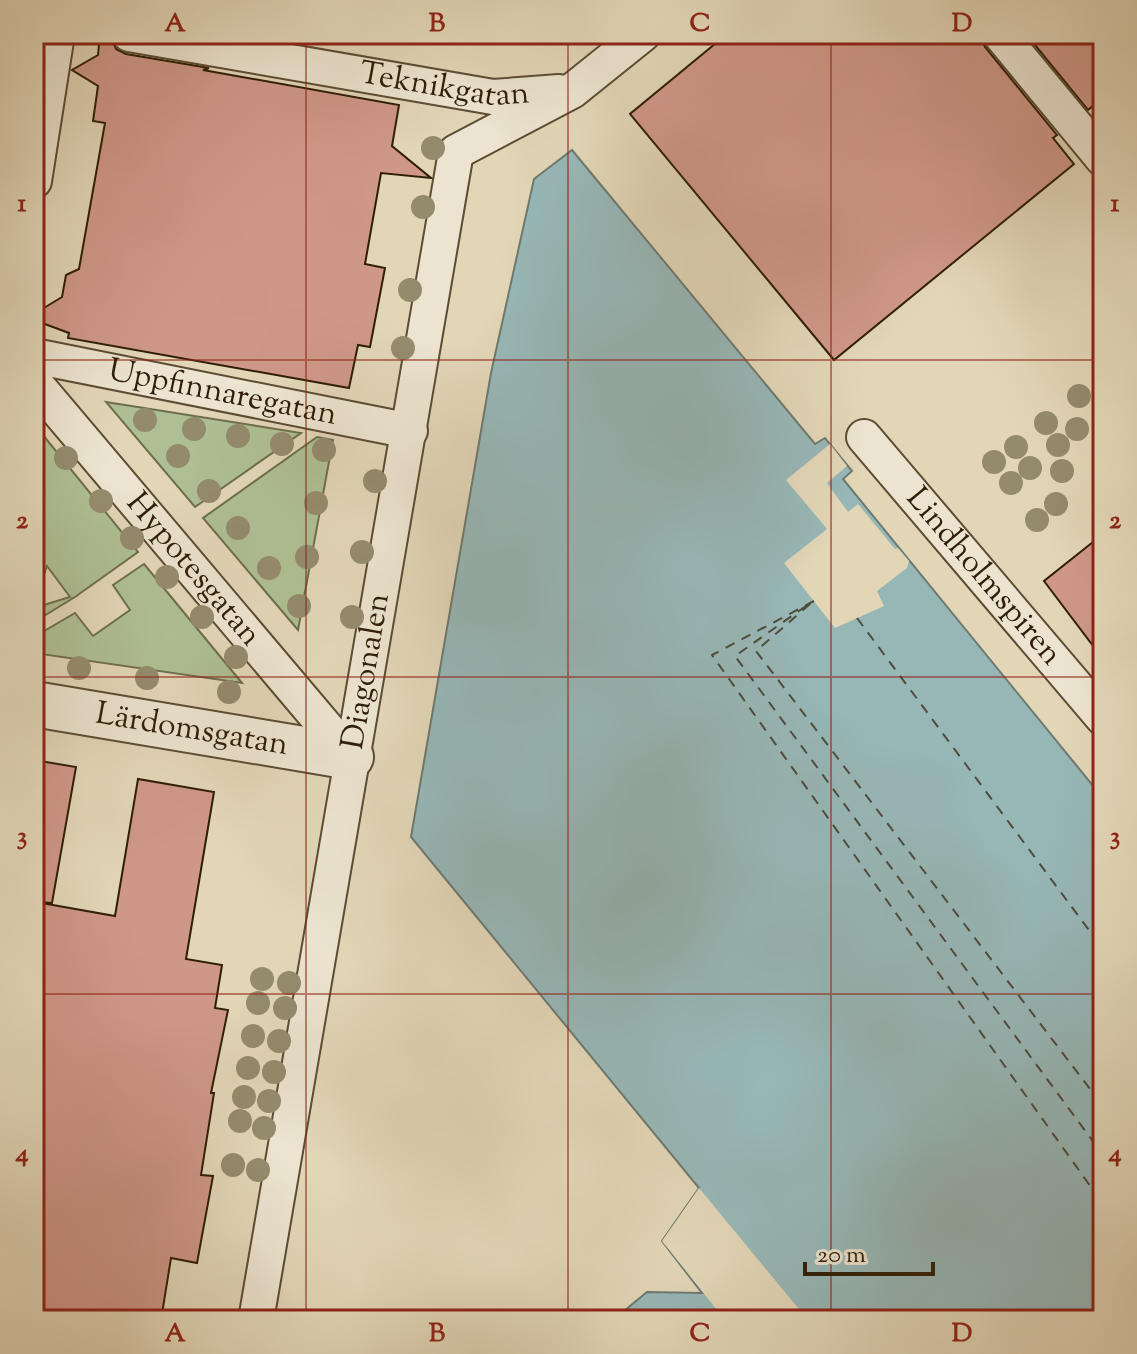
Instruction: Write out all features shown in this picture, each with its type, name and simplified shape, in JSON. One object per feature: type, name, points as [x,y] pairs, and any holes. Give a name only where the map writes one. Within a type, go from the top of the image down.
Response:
[{"type":"street","name":"Teknikgatan","points":[[129,34],[493,97],[572,91]]},
{"type":"street","points":[[572,91],[643,34]]},
{"type":"street","points":[[1000,34],[1103,159]]},
{"type":"street","points":[[34,181],[57,40]]},
{"type":"street","name":"Diagonalen","points":[[256,1320],[456,152],[572,91]]},
{"type":"street","name":"Uppfinnaregatan","points":[[34,356],[410,431]]},
{"type":"street","name":"Hypotesgatan","points":[[34,382],[351,757]]},
{"type":"street","name":"Lindholmspiren","points":[[864,437],[1103,718]]},
{"type":"street","name":"Lärdomsgatan","points":[[34,704],[351,757]]},
{"type":"green space","points":[[106,402],[301,433],[195,507]]},
{"type":"green space","points":[[34,424],[138,552],[34,622],[34,608],[70,597],[47,566],[34,603]]},
{"type":"green space","points":[[317,437],[333,440],[298,630],[203,518]]},
{"type":"green space","points":[[144,564],[242,683],[34,653],[34,637],[75,613],[93,636],[130,610],[113,585]]},
{"type":"water","points":[[572,150],[815,444],[825,438],[852,471],[843,479],[1103,798],[1103,1320],[613,1320],[647,1292],[702,1293],[662,1241],[699,1188],[411,837],[491,373],[534,179]]},
{"type":"pier","points":[[830,444],[847,466],[827,483],[848,512],[858,504],[895,549],[898,548],[909,561],[907,568],[877,591],[884,606],[835,628],[784,563],[827,529],[786,480]]},
{"type":"pier","points":[[699,1188],[808,1320],[725,1320],[662,1241]]},
{"type":"building","points":[[100,34],[110,34],[116,49],[126,54],[399,105],[392,146],[431,178],[381,173],[365,264],[385,268],[370,347],[358,345],[349,388],[68,338],[69,333],[34,320],[34,314],[62,297],[66,275],[79,269],[105,123],[93,121],[98,86],[72,70],[98,55]]},
{"type":"building","points":[[246,34],[290,34],[291,36],[281,40]]},
{"type":"building","points":[[727,34],[980,34],[985,47],[1057,135],[1053,138],[1074,164],[834,360],[630,114]]},
{"type":"building","points":[[1026,34],[1103,34],[1103,97],[1088,110]]},
{"type":"building","points":[[1103,534],[1103,659],[1044,581]]},
{"type":"building","points":[[34,760],[76,767],[52,903],[36,902],[115,916],[138,779],[214,792],[186,959],[222,965],[215,1008],[228,1010],[211,1093],[214,1093],[201,1175],[213,1176],[197,1263],[171,1258],[161,1320],[34,1320]]},
{"type":"ferry route","points":[[814,601],[712,655],[1103,1204]]},
{"type":"ferry route","points":[[810,604],[756,651],[1103,1106]]},
{"type":"ferry route","points":[[806,606],[735,656],[1103,1155]]},
{"type":"ferry route","points":[[857,618],[1103,949]]}]
